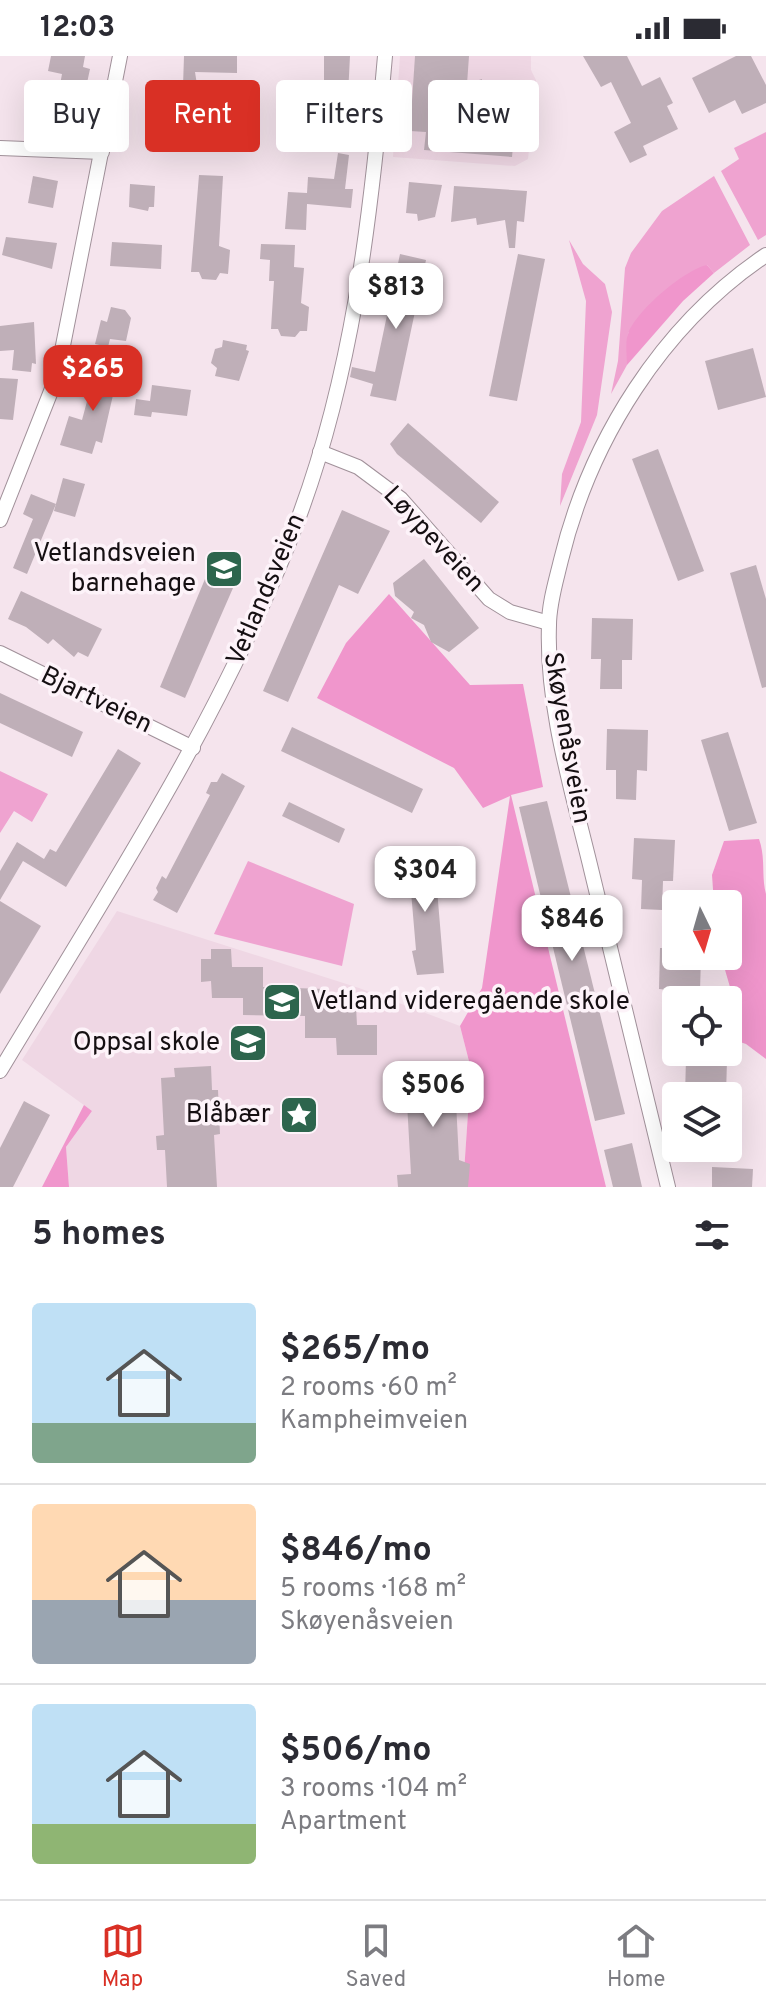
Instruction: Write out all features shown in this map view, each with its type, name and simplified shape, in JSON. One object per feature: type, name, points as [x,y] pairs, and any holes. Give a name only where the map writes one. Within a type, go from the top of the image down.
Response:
[{"type":"street","points":[[116,80],[120,56]]},
{"type":"street","name":"Vetlandsveien","points":[[0,1071],[193,748],[251,635],[292,536],[320,452],[358,296],[375,170],[385,56]]},
{"type":"street","points":[[0,148],[24,149]]},
{"type":"street","points":[[0,520],[57,376],[102,152]]},
{"type":"street","name":"Skøyenåsveien","points":[[668,1187],[569,776],[548,654],[549,623],[567,535],[585,487],[618,417],[667,346],[719,292],[766,255]]},
{"type":"street","name":"Løypeveien","points":[[320,452],[358,467],[401,499],[489,599],[510,612],[549,623]]},
{"type":"street","name":"Bjartveien","points":[[0,653],[193,748]]},
{"type":"shaded area","points":[[400,56],[531,56],[531,70],[536,80],[428,80],[428,152],[529,152],[528,159],[515,166],[393,157],[393,152],[412,152],[412,80],[398,80]]},
{"type":"shaded area","points":[[766,132],[766,235],[758,240],[721,171],[739,159],[734,148]]},
{"type":"shaded area","points":[[714,176],[750,245],[714,273],[707,265],[628,333],[627,365],[611,394],[618,361],[625,268],[631,253],[662,211]]},
{"type":"shaded area","points":[[569,240],[583,264],[605,284],[612,312],[597,415],[560,506],[562,474],[581,422],[586,301]]},
{"type":"shaded area","points":[[707,265],[714,273],[683,301],[627,365],[627,337],[640,314],[674,283]]},
{"type":"shaded area","points":[[389,594],[470,685],[523,684],[543,787],[511,795],[606,1187],[463,1187],[471,1069],[460,1026],[482,988],[510,796],[483,808],[454,768],[317,698],[346,643]]},
{"type":"shaded area","points":[[0,771],[48,794],[32,822],[14,811],[0,833]]},
{"type":"shaded area","points":[[759,839],[762,853],[766,894],[766,1059],[742,1043],[742,986],[730,986],[725,970],[742,970],[742,890],[713,890],[712,875],[724,841]]},
{"type":"shaded area","points":[[248,861],[354,904],[342,966],[214,934]]},
{"type":"shaded area","name":"Oppsal skole","points":[[117,911],[359,988],[460,1026],[471,1069],[463,1187],[69,1187],[66,1147],[92,1111],[22,1060]]},
{"type":"shaded area","points":[[84,1105],[92,1111],[66,1147],[69,1187],[42,1187]]},
{"type":"building","points":[[51,56],[85,56],[83,67],[90,69],[88,80],[61,80],[62,74],[48,71]]},
{"type":"building","points":[[184,56],[237,56],[237,73],[195,72],[196,80],[183,80]]},
{"type":"building","points":[[324,56],[350,56],[349,80],[324,80]]},
{"type":"building","points":[[415,56],[469,56],[467,80],[428,80],[428,150],[424,150],[426,132],[412,131]]},
{"type":"building","points":[[583,56],[627,56],[642,86],[660,77],[673,103],[667,106],[678,129],[643,146],[647,155],[630,163],[614,132],[631,123],[611,82],[601,87]]},
{"type":"building","points":[[736,56],[751,56],[766,85],[766,103],[742,114],[735,100],[709,113],[692,78]]},
{"type":"building","points":[[449,152],[512,152],[512,157]]},
{"type":"building","points":[[338,153],[349,155],[345,189],[353,189],[351,208],[307,204],[306,230],[285,229],[288,192],[307,193],[308,177],[334,179]]},
{"type":"building","points":[[199,175],[223,176],[219,246],[230,250],[228,274],[220,273],[216,280],[202,279],[199,272],[191,272]]},
{"type":"building","points":[[33,176],[58,181],[53,208],[28,203]]},
{"type":"building","points":[[409,182],[442,185],[435,217],[418,221],[417,214],[406,213]]},
{"type":"building","points":[[130,184],[155,186],[154,207],[149,207],[148,211],[129,207]]},
{"type":"building","points":[[454,186],[527,191],[524,222],[517,221],[515,248],[509,248],[505,220],[477,225],[476,218],[451,222]]},
{"type":"building","points":[[6,237],[57,243],[52,269],[2,255]]},
{"type":"building","points":[[112,242],[162,245],[161,269],[110,266]]},
{"type":"building","points":[[261,244],[295,245],[294,267],[304,268],[301,303],[309,307],[307,331],[300,331],[295,337],[281,336],[278,329],[271,329],[274,281],[269,281],[270,260],[260,259]]},
{"type":"building","points":[[400,254],[426,260],[396,401],[370,396],[373,384],[350,377],[352,367],[375,372]]},
{"type":"building","points":[[518,254],[545,259],[517,401],[489,396]]},
{"type":"building","points":[[111,307],[125,310],[131,318],[126,341],[110,339],[108,347],[95,344],[101,320],[107,322]]},
{"type":"building","points":[[34,322],[36,364],[32,363],[31,372],[12,370],[14,350],[0,351],[0,326]]},
{"type":"building","points":[[223,340],[247,345],[246,350],[249,351],[239,381],[215,376],[217,368],[211,363],[215,349],[222,347]]},
{"type":"building","points":[[753,348],[766,397],[718,410],[705,361]]},
{"type":"building","points":[[97,364],[119,369],[102,443],[96,441],[92,454],[60,445],[69,416],[82,420]]},
{"type":"building","points":[[0,378],[18,379],[13,420],[0,419]]},
{"type":"building","points":[[152,385],[191,390],[187,416],[152,412],[151,417],[134,415],[136,399],[150,401]]},
{"type":"building","points":[[408,423],[499,502],[481,523],[397,454],[390,444]]},
{"type":"building","points":[[658,449],[704,571],[678,581],[632,459]]},
{"type":"building","points":[[63,478],[85,484],[75,517],[54,511]]},
{"type":"building","points":[[31,494],[56,504],[27,574],[13,568],[33,519],[23,514]]},
{"type":"building","points":[[342,510],[390,531],[358,594],[339,585],[288,702],[263,691]]},
{"type":"building","points":[[215,555],[243,565],[185,698],[160,687]]},
{"type":"building","points":[[424,559],[479,628],[449,652],[431,642],[424,625],[411,618],[414,612],[395,596],[393,583]]},
{"type":"building","points":[[756,565],[766,599],[766,687],[762,688],[730,573]]},
{"type":"building","points":[[21,591],[102,629],[88,657],[78,652],[74,657],[53,639],[48,644],[26,627],[8,619]]},
{"type":"building","points":[[592,618],[633,619],[632,660],[622,660],[622,689],[600,689],[601,659],[591,659]]},
{"type":"building","points":[[0,693],[83,732],[72,757],[0,723]]},
{"type":"building","points":[[292,727],[423,789],[412,813],[281,751]]},
{"type":"building","points":[[607,729],[648,730],[647,771],[637,770],[636,800],[616,799],[616,770],[606,770]]},
{"type":"building","points":[[728,732],[757,823],[729,831],[701,740]]},
{"type":"building","points":[[118,749],[141,763],[66,887],[23,861],[0,900],[0,871],[17,842],[44,859],[50,849],[56,852]]},
{"type":"building","points":[[222,773],[245,786],[177,913],[153,900],[158,892],[156,888],[162,876],[166,879],[210,795],[206,793],[211,782],[217,782]]},
{"type":"building","points":[[547,801],[625,1114],[595,1121],[519,807]]},
{"type":"building","points":[[289,802],[345,829],[339,843],[282,816]]},
{"type":"building","points":[[634,838],[675,840],[673,881],[663,881],[662,910],[641,909],[642,880],[632,879]]},
{"type":"building","points":[[434,853],[444,973],[417,975],[412,951],[416,950],[410,880],[406,880],[405,868],[408,866],[407,855]]},
{"type":"building","points":[[0,901],[41,926],[0,994]]},
{"type":"building","points":[[660,948],[662,970],[701,970],[700,986],[662,986],[659,989]]},
{"type":"building","points":[[211,949],[231,949],[232,967],[263,967],[263,987],[325,989],[325,1006],[356,1006],[357,1025],[377,1025],[377,1055],[337,1055],[336,1038],[305,1038],[305,1016],[243,1015],[243,998],[212,998],[211,981],[201,982],[201,959],[211,959]]},
{"type":"building","points":[[454,1064],[459,1160],[470,1164],[468,1187],[398,1187],[397,1175],[411,1174],[405,1067]]},
{"type":"building","points":[[211,1066],[212,1090],[218,1090],[220,1134],[214,1135],[217,1187],[167,1187],[165,1150],[157,1150],[156,1136],[164,1135],[161,1078],[175,1077],[174,1068]]},
{"type":"building","points":[[686,1066],[727,1066],[726,1082],[685,1082]]},
{"type":"building","points":[[24,1101],[50,1115],[13,1187],[0,1187],[0,1148]]},
{"type":"building","points":[[632,1143],[642,1187],[613,1187],[604,1150]]},
{"type":"building","points":[[712,1167],[753,1169],[752,1187],[712,1187]]},
{"type":"place","name":"Vetlandsveien barnehage","points":[[224,569]]},
{"type":"place","name":"Vetland videregående skole","points":[[282,1002]]},
{"type":"place","name":"Oppsal skole","points":[[248,1043]]},
{"type":"place","name":"Blåbær","points":[[299,1115]]}]
